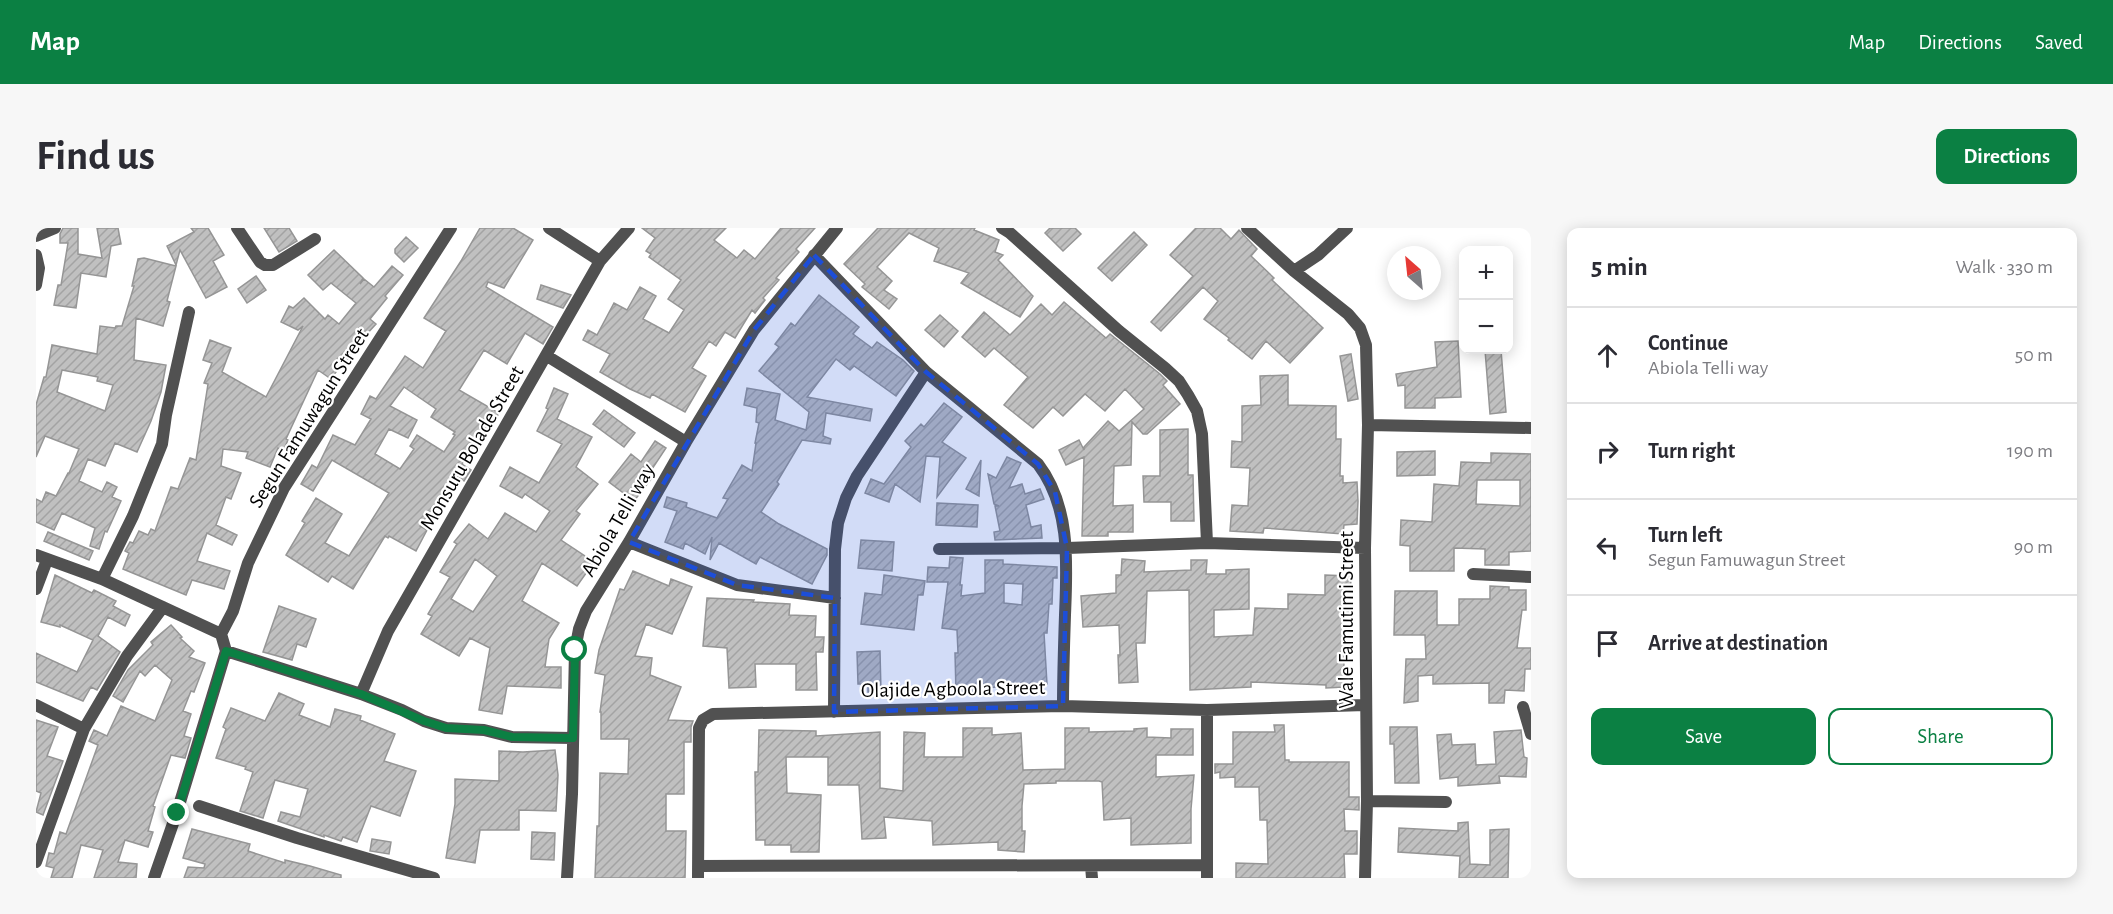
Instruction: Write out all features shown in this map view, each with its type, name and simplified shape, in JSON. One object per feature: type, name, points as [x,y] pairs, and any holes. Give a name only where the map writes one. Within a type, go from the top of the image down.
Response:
[{"type":"street","points":[[36,236],[55,228]]},
{"type":"street","points":[[237,228],[260,262],[265,265],[273,265],[315,239]]},
{"type":"street","name":"Segun Famuwagun Street","points":[[221,634],[233,611],[248,563],[284,488],[451,228]]},
{"type":"street","points":[[549,228],[600,261]]},
{"type":"street","name":"Monsuru Bolade Street","points":[[361,694],[388,631],[600,261],[629,228]]},
{"type":"street","name":"Abiola Telli way","points":[[567,878],[572,795],[575,650],[579,629],[586,611],[754,330],[837,228]]},
{"type":"street","name":"Wale Famutimi Street","points":[[1247,228],[1294,271],[1348,314],[1360,328],[1366,345],[1368,425],[1365,548],[1367,801],[1365,878]]},
{"type":"street","points":[[1294,271],[1318,255],[1347,228]]},
{"type":"street","points":[[1009,230],[1119,331],[1165,368],[1179,381],[1188,395],[1197,411],[1202,434],[1207,543]]},
{"type":"street","points":[[36,255],[39,268],[36,285]]},
{"type":"street","points":[[814,255],[926,372],[1038,464],[1049,478],[1055,492],[1067,548],[1063,706]]},
{"type":"street","points":[[102,579],[133,516],[162,444],[166,415],[189,312]]},
{"type":"street","points":[[547,356],[686,442]]},
{"type":"street","points":[[834,712],[838,523],[846,498],[857,476],[926,372]]},
{"type":"street","points":[[1368,425],[1531,429]]},
{"type":"street","points":[[629,542],[737,585],[835,598]]},
{"type":"street","points":[[939,549],[1067,548],[1207,543],[1365,548]]},
{"type":"street","points":[[36,589],[42,558],[102,579],[221,634],[226,651],[177,813],[154,878]]},
{"type":"street","points":[[1473,574],[1531,578]]},
{"type":"street","points":[[36,862],[84,729],[127,656],[164,607]]},
{"type":"street","points":[[226,651],[361,694],[446,728],[484,730],[512,737],[573,738]]},
{"type":"street","points":[[36,705],[84,729]]},
{"type":"street","name":"Olajide Agboola Street","points":[[698,872],[699,728],[703,720],[713,714],[1063,706],[1207,710],[1365,705]]},
{"type":"street","points":[[1523,706],[1531,734]]},
{"type":"street","points":[[698,872],[1207,872],[1207,710]]},
{"type":"street","points":[[1367,801],[1446,802]]},
{"type":"street","points":[[199,806],[297,838],[434,878]]},
{"type":"highlighted area","points":[[814,255],[926,372],[1038,464],[1055,492],[1067,548],[1063,706],[834,712],[835,598],[737,585],[629,542],[754,330]]},
{"type":"building","points":[[63,228],[78,228],[78,254],[102,258],[97,228],[118,228],[121,244],[111,246],[106,277],[81,273],[76,308],[54,305],[58,285],[61,285],[68,243],[60,243]]},
{"type":"building","points":[[191,228],[208,228],[224,255],[213,261],[227,287],[206,298],[180,250],[176,265],[167,246],[194,232]]},
{"type":"building","points":[[264,228],[289,228],[297,241],[279,252]]},
{"type":"building","points":[[480,228],[513,228],[533,240],[504,288],[488,282],[486,287],[553,327],[543,344],[525,333],[507,364],[484,350],[459,390],[499,413],[486,435],[484,433],[474,448],[472,447],[462,464],[471,470],[464,481],[456,475],[420,526],[427,530],[416,551],[385,536],[353,589],[332,576],[328,582],[286,555],[305,523],[302,521],[316,498],[342,514],[325,543],[349,556],[389,493],[332,460],[313,491],[301,484],[312,465],[317,468],[333,435],[355,445],[371,419],[361,414],[370,396],[376,399],[405,356],[423,368],[446,331],[424,318]],"holes":[[[404,387],[436,409],[431,417],[455,432],[444,452],[417,435],[410,446],[414,449],[400,469],[375,454],[389,429],[408,438],[417,420],[390,406]]]},
{"type":"building","points":[[642,228],[726,228],[714,240],[737,258],[744,250],[755,259],[781,228],[815,228],[796,249],[799,252],[776,278],[779,280],[763,298],[765,300],[755,313],[752,310],[735,338],[725,332],[716,346],[709,341],[692,368],[706,376],[685,412],[652,394],[650,398],[630,389],[600,372],[610,354],[583,340],[588,330],[597,335],[614,303],[627,310],[640,287],[656,296],[643,319],[669,333],[684,310],[668,299],[681,280],[649,257],[651,254],[646,251],[655,238]]},
{"type":"building","points":[[878,228],[975,228],[974,230],[999,240],[995,252],[1003,255],[998,260],[1033,296],[1020,317],[961,283],[969,273],[934,261],[939,248],[909,233],[877,267],[892,281],[884,290],[897,299],[889,309],[862,287],[865,284],[844,264]]},
{"type":"building","points":[[1050,228],[1075,228],[1081,234],[1063,251],[1045,233]]},
{"type":"building","points":[[1196,228],[1220,228],[1231,239],[1239,230],[1257,249],[1251,256],[1274,278],[1272,280],[1323,328],[1290,363],[1266,341],[1252,359],[1228,340],[1229,338],[1204,319],[1218,301],[1203,287],[1161,331],[1151,322],[1193,276],[1170,255]]},
{"type":"building","points":[[1134,232],[1147,245],[1112,281],[1098,268]]},
{"type":"building","points":[[406,237],[418,248],[404,262],[395,253],[395,249]]},
{"type":"building","points":[[334,250],[363,278],[360,284],[364,279],[374,287],[392,266],[403,275],[385,296],[387,298],[370,319],[376,324],[331,379],[318,370],[286,439],[288,440],[283,451],[278,448],[270,467],[246,458],[248,452],[223,449],[221,466],[241,473],[231,499],[226,497],[216,525],[237,535],[232,545],[207,533],[197,561],[230,571],[224,589],[192,580],[186,595],[123,569],[129,553],[125,551],[130,542],[133,543],[139,531],[148,535],[151,529],[155,531],[171,487],[178,489],[190,458],[196,460],[208,384],[204,383],[212,363],[203,360],[210,340],[231,348],[222,372],[266,397],[303,326],[298,330],[281,322],[289,306],[293,308],[304,298],[325,319],[328,315],[339,324],[356,303],[331,283],[323,290],[308,275]]},
{"type":"building","points":[[144,258],[176,266],[163,326],[136,318],[134,360],[166,365],[161,392],[137,452],[115,443],[105,466],[88,459],[79,481],[102,492],[107,482],[117,487],[112,497],[121,501],[107,532],[105,531],[99,549],[90,546],[95,528],[62,513],[54,530],[36,522],[36,499],[42,502],[46,492],[56,496],[79,449],[45,436],[36,457],[36,405],[44,377],[46,377],[52,345],[97,354],[100,326],[115,328],[122,326],[134,286],[132,286],[138,259]],"holes":[[[62,370],[98,377],[97,381],[113,385],[105,411],[57,392]]]},
{"type":"building","points":[[256,276],[266,290],[247,303],[238,289]]},
{"type":"building","points":[[541,285],[571,295],[563,308],[537,299]]},
{"type":"building","points":[[819,295],[859,327],[853,334],[872,348],[877,342],[903,360],[914,371],[896,396],[854,366],[850,370],[836,359],[807,397],[872,409],[870,421],[826,413],[823,436],[831,439],[830,444],[802,440],[761,512],[827,549],[827,555],[812,584],[760,557],[756,564],[719,543],[710,560],[712,537],[705,554],[685,543],[683,549],[665,542],[677,511],[664,507],[667,497],[687,503],[686,507],[717,518],[728,499],[723,498],[742,465],[752,471],[759,423],[756,422],[757,408],[744,405],[747,388],[780,394],[775,420],[806,430],[809,412],[759,371],[779,347],[775,344],[791,323],[795,326]]},
{"type":"building","points":[[1064,302],[1106,338],[1110,334],[1160,374],[1167,381],[1163,385],[1180,404],[1147,434],[1143,434],[1132,422],[1131,465],[1114,466],[1113,506],[1133,505],[1133,532],[1108,532],[1108,536],[1082,536],[1084,457],[1066,465],[1059,450],[1079,440],[1084,450],[1084,447],[1108,421],[1119,431],[1144,409],[1125,389],[1105,411],[1085,394],[1063,416],[1053,407],[1033,428],[1004,405],[1028,377],[994,348],[985,357],[962,337],[984,312],[1010,335],[1041,304],[1052,315]]},
{"type":"building","points":[[940,315],[958,331],[944,347],[925,330]]},
{"type":"building","points":[[1458,341],[1461,397],[1435,398],[1435,408],[1405,408],[1405,385],[1398,386],[1396,374],[1437,367],[1435,342]]},
{"type":"building","points":[[1351,354],[1358,399],[1348,401],[1340,356]]},
{"type":"building","points":[[1485,354],[1501,354],[1506,412],[1490,414]]},
{"type":"building","points":[[1288,375],[1288,405],[1336,406],[1336,439],[1341,439],[1340,476],[1343,476],[1343,483],[1357,482],[1357,524],[1344,525],[1343,534],[1264,528],[1263,533],[1230,531],[1232,505],[1248,506],[1250,468],[1231,467],[1232,441],[1242,442],[1242,406],[1261,405],[1260,376]]},
{"type":"building","points":[[554,388],[568,394],[557,419],[592,437],[576,467],[598,484],[576,511],[580,514],[561,540],[594,562],[577,586],[542,563],[522,601],[559,623],[549,639],[545,667],[561,667],[561,688],[507,686],[502,714],[479,710],[490,648],[470,638],[459,656],[421,634],[432,616],[428,614],[450,577],[440,572],[457,544],[454,542],[469,524],[488,539],[505,513],[536,532],[550,511],[525,494],[522,498],[500,486],[510,467],[539,483],[562,444],[537,431],[548,409],[546,408]],"holes":[[[475,559],[497,576],[473,612],[451,599]]]},
{"type":"building","points":[[944,403],[962,417],[942,442],[966,458],[937,497],[940,457],[926,456],[920,502],[895,484],[889,502],[865,493],[871,479],[884,484],[911,447],[905,441],[921,424],[924,427]]},
{"type":"building","points":[[604,410],[635,433],[624,447],[593,424]]},
{"type":"building","points":[[1188,429],[1188,475],[1193,475],[1194,521],[1171,521],[1171,502],[1144,502],[1143,476],[1160,476],[1160,430]]},
{"type":"building","points":[[655,441],[666,448],[648,475],[652,478],[634,501],[609,482],[631,454],[641,462]]},
{"type":"building","points":[[1435,451],[1435,475],[1397,476],[1397,452]]},
{"type":"building","points":[[1491,453],[1531,454],[1531,551],[1509,552],[1509,565],[1485,565],[1485,549],[1454,548],[1454,571],[1410,571],[1410,546],[1400,545],[1401,520],[1432,522],[1434,484],[1459,486],[1461,462],[1491,463]],"holes":[[[1477,480],[1520,480],[1520,506],[1476,504]]]},
{"type":"building","points":[[1007,457],[1021,463],[1009,488],[1022,484],[1025,494],[1040,489],[1044,499],[1026,505],[1031,527],[1041,525],[1042,538],[995,540],[994,532],[1000,531],[995,506],[999,506],[994,504],[988,474],[996,478]]},
{"type":"building","points":[[981,460],[979,496],[966,489]]},
{"type":"building","points":[[937,503],[978,505],[977,527],[936,525]]},
{"type":"building","points":[[48,532],[93,551],[89,560],[44,541]]},
{"type":"building","points":[[861,540],[894,542],[892,571],[858,568]]},
{"type":"building","points":[[950,557],[963,558],[961,596],[985,593],[985,560],[1003,560],[1003,564],[1057,567],[1057,578],[1053,578],[1052,604],[1049,604],[1047,633],[1044,633],[1047,684],[982,688],[982,692],[956,693],[957,630],[942,628],[948,582],[927,582],[928,567],[949,568]],"holes":[[[1004,583],[1023,584],[1022,605],[1004,603]]]},
{"type":"building","points":[[1122,559],[1145,561],[1144,572],[1191,570],[1191,560],[1207,560],[1206,574],[1226,574],[1226,570],[1249,569],[1249,609],[1214,610],[1214,637],[1253,635],[1255,608],[1288,609],[1288,594],[1325,595],[1325,575],[1351,576],[1349,631],[1351,632],[1351,645],[1343,645],[1345,687],[1326,688],[1326,685],[1251,682],[1251,687],[1190,690],[1189,590],[1147,591],[1145,643],[1136,643],[1138,682],[1119,683],[1119,625],[1083,627],[1081,596],[1116,593],[1116,575],[1121,575]]},
{"type":"building","points":[[633,571],[669,586],[671,579],[692,587],[672,634],[646,624],[635,656],[652,658],[650,675],[681,687],[668,720],[693,721],[691,742],[684,742],[684,794],[666,794],[666,831],[686,831],[685,878],[595,878],[600,773],[628,774],[629,739],[601,739],[600,712],[605,675],[595,673],[599,650],[620,589],[624,590]]},
{"type":"building","points":[[55,575],[92,593],[94,590],[116,601],[113,606],[130,615],[125,626],[108,617],[98,636],[120,652],[97,690],[91,687],[83,701],[36,682],[36,653],[77,672],[93,640],[60,625],[60,627],[41,622]]},
{"type":"building","points":[[884,575],[925,581],[923,595],[918,595],[914,630],[861,624],[865,593],[882,595]]},
{"type":"building","points":[[1490,586],[1509,587],[1509,590],[1526,590],[1526,610],[1522,610],[1517,648],[1531,648],[1531,669],[1525,669],[1524,691],[1505,690],[1504,703],[1489,703],[1489,683],[1433,684],[1433,675],[1418,676],[1418,701],[1404,703],[1406,659],[1426,659],[1425,635],[1394,635],[1395,591],[1437,591],[1437,625],[1459,625],[1459,599],[1490,599]]},
{"type":"building","points":[[707,598],[790,604],[789,615],[816,616],[815,637],[824,637],[823,652],[816,652],[817,690],[796,690],[796,664],[755,664],[756,687],[729,688],[727,648],[703,646]]},
{"type":"building","points":[[279,606],[316,619],[306,647],[297,644],[292,660],[263,652]]},
{"type":"building","points":[[171,625],[182,637],[180,638],[194,651],[189,657],[205,663],[194,692],[191,691],[183,711],[191,714],[184,736],[191,738],[185,758],[171,755],[153,806],[155,807],[148,831],[153,832],[148,847],[125,840],[118,862],[137,864],[136,878],[94,878],[103,850],[81,845],[72,878],[51,878],[54,868],[46,866],[49,853],[54,854],[60,832],[66,834],[98,745],[89,741],[94,730],[107,736],[121,706],[155,721],[172,680],[155,665],[145,676],[140,671],[123,702],[113,696],[128,670],[153,645],[151,642]]},
{"type":"building","points":[[880,651],[881,692],[868,692],[868,684],[858,684],[857,652]]},
{"type":"building","points":[[279,693],[304,704],[299,715],[330,727],[335,709],[361,716],[360,720],[395,734],[384,761],[416,771],[400,816],[371,806],[357,842],[343,837],[341,841],[324,835],[324,837],[278,821],[281,812],[300,817],[308,789],[275,780],[263,818],[240,811],[253,772],[245,769],[246,767],[216,758],[226,729],[223,727],[231,708],[265,721]]},
{"type":"building","points":[[36,720],[58,727],[47,756],[63,761],[43,815],[36,812],[41,793],[36,791]]},
{"type":"building","points":[[1274,725],[1284,725],[1285,760],[1289,762],[1349,762],[1349,797],[1359,797],[1359,810],[1344,809],[1345,831],[1357,831],[1357,854],[1344,854],[1345,878],[1236,878],[1236,863],[1268,864],[1267,820],[1260,820],[1259,787],[1235,787],[1235,777],[1220,778],[1220,772],[1215,773],[1215,764],[1233,764],[1233,732],[1275,732]]},
{"type":"building","points":[[1390,727],[1417,727],[1419,783],[1395,783],[1394,744],[1390,744]]},
{"type":"building","points":[[963,728],[992,728],[992,735],[1021,733],[1023,770],[1065,769],[1065,728],[1089,728],[1089,732],[1134,731],[1134,729],[1147,728],[1147,737],[1171,738],[1171,729],[1193,729],[1193,755],[1156,755],[1156,777],[1194,775],[1191,843],[1131,845],[1131,818],[1104,820],[1102,782],[1099,781],[1024,784],[1022,831],[1025,831],[1024,852],[998,850],[998,842],[933,845],[932,821],[884,817],[886,838],[862,839],[859,785],[828,785],[828,757],[786,757],[787,793],[821,795],[819,852],[791,852],[791,845],[765,845],[765,840],[756,840],[755,772],[758,772],[759,730],[816,731],[816,736],[880,732],[880,788],[903,791],[904,732],[925,733],[924,757],[963,757]]},
{"type":"building","points":[[1521,730],[1524,757],[1527,758],[1526,777],[1499,776],[1500,783],[1458,786],[1458,777],[1440,779],[1437,735],[1451,734],[1452,745],[1475,744],[1476,765],[1496,764],[1494,732]]},
{"type":"building","points":[[555,750],[558,775],[556,811],[519,810],[519,830],[480,830],[475,863],[446,858],[455,804],[455,779],[499,781],[499,751]]},
{"type":"building","points":[[1468,822],[1470,864],[1490,865],[1490,830],[1509,829],[1508,878],[1459,878],[1460,856],[1398,852],[1399,828],[1458,831],[1458,823]]},
{"type":"building","points":[[192,829],[250,844],[248,851],[285,863],[285,860],[341,875],[341,878],[184,878],[188,867],[204,868],[205,864],[183,858]]},
{"type":"building","points":[[532,832],[555,833],[554,860],[531,859]]},
{"type":"building","points":[[372,839],[391,842],[389,854],[370,851]]},
{"type":"route","points":[[177,813],[226,651],[361,694],[446,728],[484,730],[512,737],[573,738],[575,650]]}]
